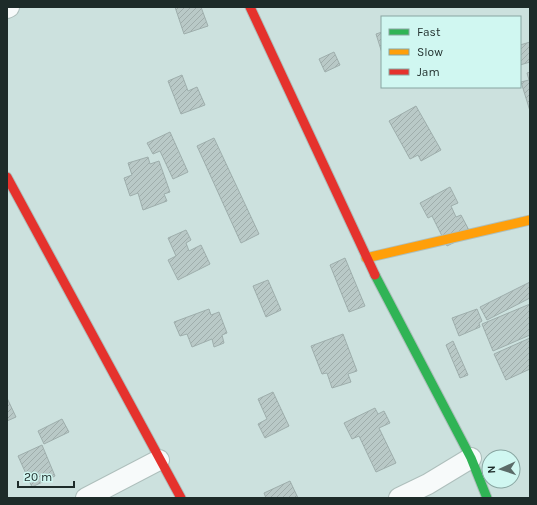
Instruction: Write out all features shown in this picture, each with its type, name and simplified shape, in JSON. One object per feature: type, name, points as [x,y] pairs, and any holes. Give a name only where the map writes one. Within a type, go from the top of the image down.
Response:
[{"type":"street","points":[[250,7],[366,258],[471,458],[487,498]]},
{"type":"street","points":[[7,177],[159,460],[181,498]]},
{"type":"street","points":[[366,258],[530,220]]},
{"type":"street","points":[[399,498],[428,484],[471,458]]},
{"type":"street","points":[[86,498],[159,460]]},
{"type":"building","points":[[175,7],[201,7],[208,26],[184,34]]},
{"type":"building","points":[[381,32],[381,50],[376,34]]},
{"type":"building","points":[[530,42],[530,62],[521,65],[521,45]]},
{"type":"building","points":[[334,52],[340,65],[325,72],[319,59]]},
{"type":"building","points":[[530,72],[530,111],[521,82],[529,80],[527,73]]},
{"type":"building","points":[[182,75],[188,91],[197,87],[205,105],[181,114],[168,81]]},
{"type":"building","points":[[416,106],[441,150],[421,161],[418,155],[410,159],[389,121]]},
{"type":"building","points":[[170,132],[188,172],[173,179],[160,151],[153,154],[147,143]]},
{"type":"building","points":[[214,138],[259,234],[241,243],[197,146]]},
{"type":"building","points":[[148,157],[150,164],[159,161],[170,192],[164,194],[167,201],[143,210],[138,193],[130,196],[124,178],[132,175],[128,163]]},
{"type":"building","points":[[450,187],[458,203],[451,206],[456,217],[461,215],[471,234],[447,246],[432,216],[428,218],[420,203]]},
{"type":"building","points":[[186,230],[191,240],[186,243],[189,251],[201,245],[210,264],[178,280],[168,260],[176,256],[168,238]]},
{"type":"building","points":[[345,258],[365,306],[349,312],[330,265]]},
{"type":"building","points":[[268,280],[281,310],[266,317],[253,286]]},
{"type":"building","points":[[530,282],[530,298],[487,320],[480,307]]},
{"type":"building","points":[[530,304],[530,335],[493,351],[482,324]]},
{"type":"building","points":[[209,309],[211,315],[219,312],[227,333],[222,335],[224,343],[214,347],[212,339],[192,347],[187,334],[180,336],[174,322]]},
{"type":"building","points":[[477,309],[482,321],[479,323],[480,327],[459,336],[452,318]]},
{"type":"building","points":[[343,334],[357,371],[348,374],[351,382],[332,388],[327,373],[322,374],[311,346]]},
{"type":"building","points":[[530,338],[530,369],[506,380],[494,354]]},
{"type":"building","points":[[453,341],[468,375],[460,378],[446,345]]},
{"type":"building","points":[[273,392],[289,426],[265,438],[258,424],[267,419],[258,399]]},
{"type":"building","points":[[7,398],[16,417],[7,421]]},
{"type":"building","points":[[375,408],[378,414],[384,411],[390,423],[379,428],[396,463],[376,472],[359,436],[352,439],[344,423]]},
{"type":"building","points":[[62,419],[69,432],[44,444],[38,431]]},
{"type":"building","points":[[42,445],[55,476],[32,487],[18,456]]},
{"type":"building","points":[[290,481],[298,498],[266,498],[264,493]]},
{"type":"traffic: fast","points":[[375,275],[471,458],[487,498]]},
{"type":"traffic: slow","points":[[366,258],[530,220]]},
{"type":"traffic: jam","points":[[250,7],[375,275]]},
{"type":"traffic: jam","points":[[7,177],[181,498]]}]
